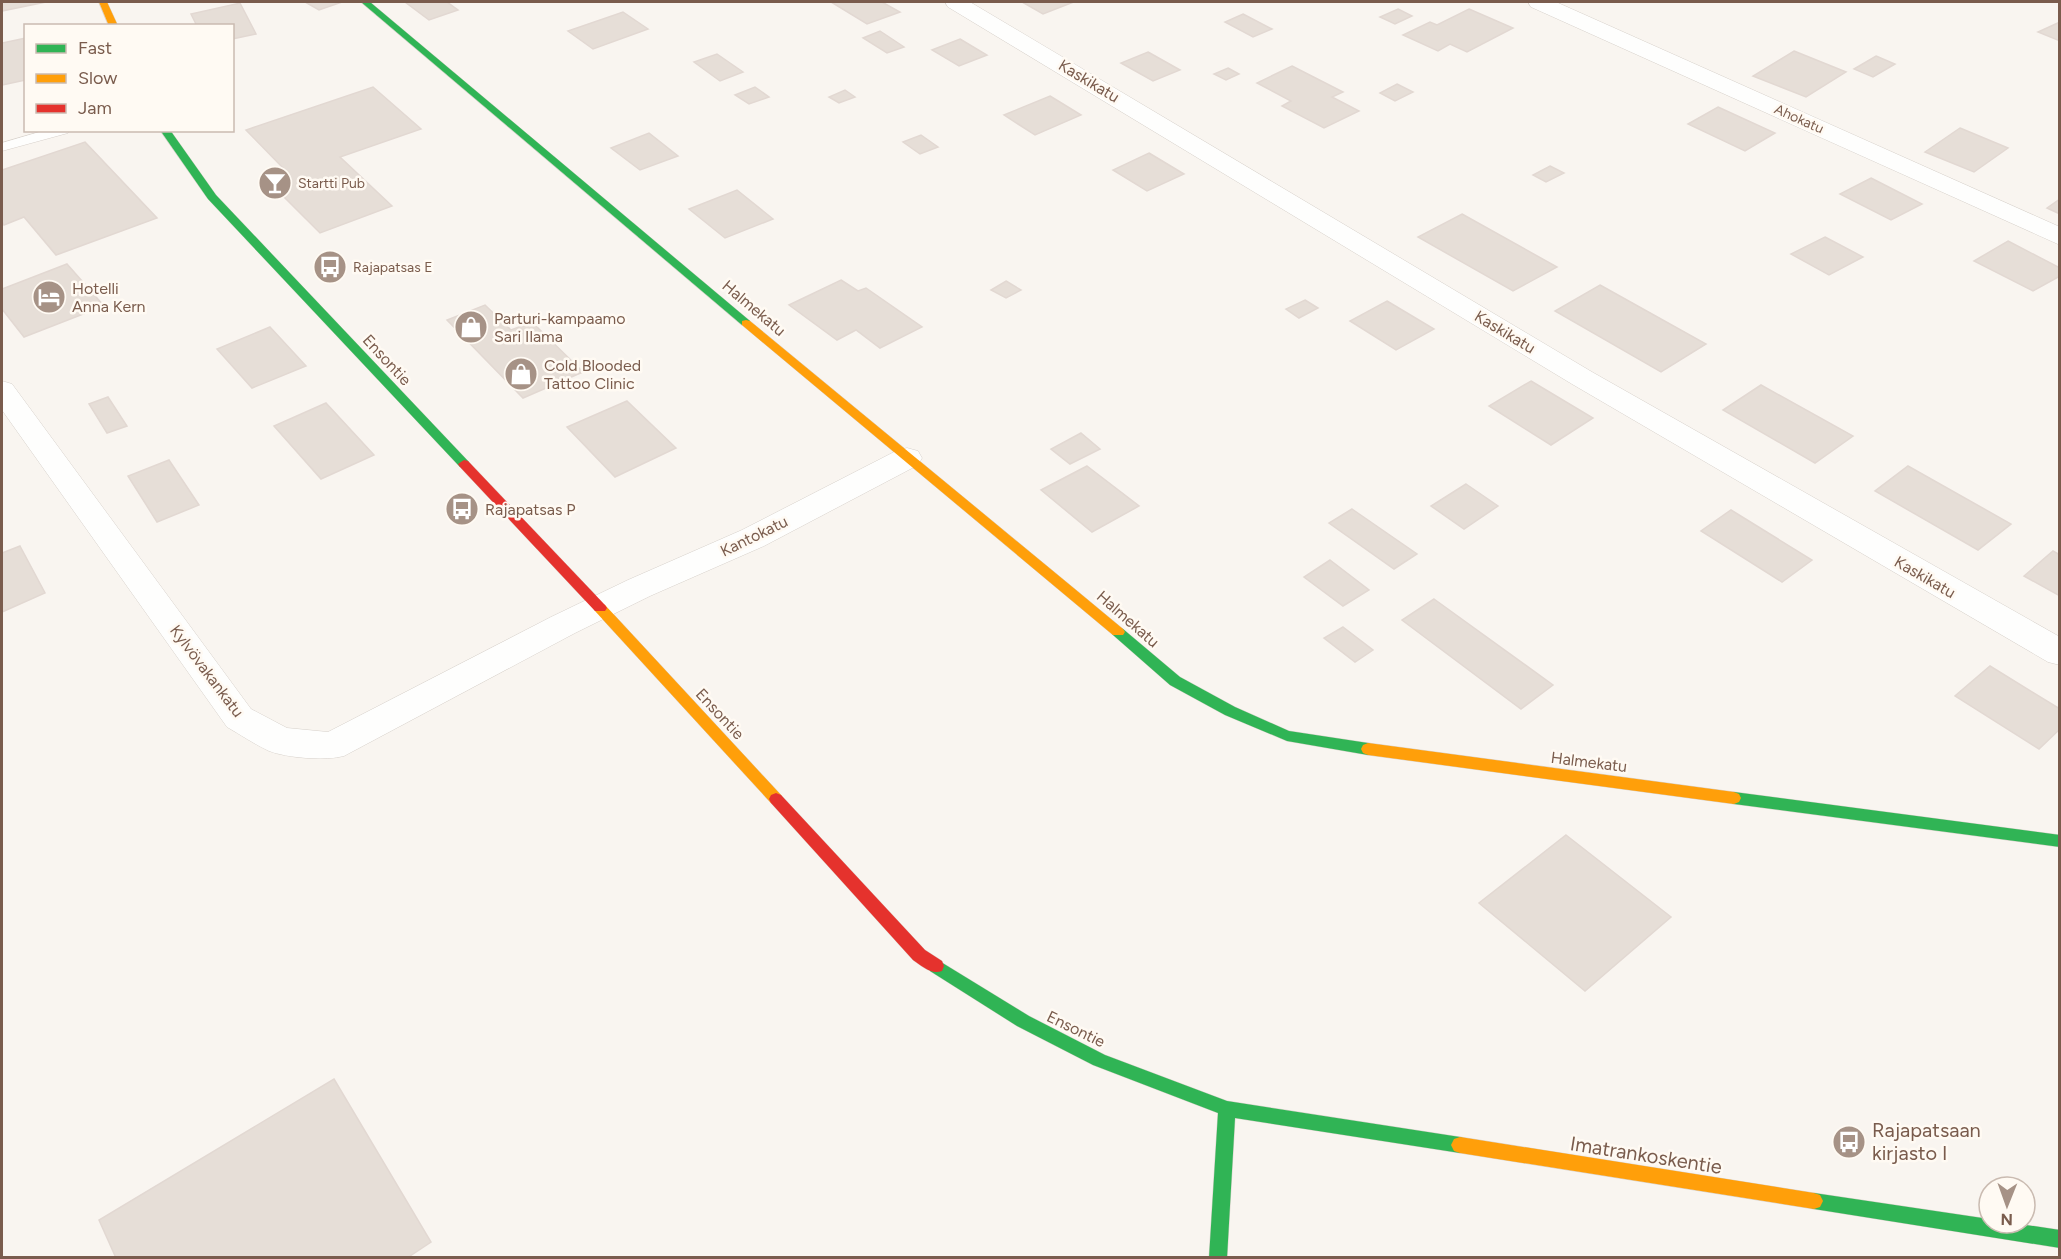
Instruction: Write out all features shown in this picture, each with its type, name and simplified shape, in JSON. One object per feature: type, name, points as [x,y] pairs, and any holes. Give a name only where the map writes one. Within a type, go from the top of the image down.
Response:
[{"type":"street","points":[[103,2],[113,24]]},
{"type":"street","name":"Halmekatu","points":[[365,2],[907,458],[1027,554],[1175,681],[1230,711],[1287,736],[1390,753],[2060,841]]},
{"type":"street","name":"Kaskikatu","points":[[956,2],[1582,378],[2060,653]]},
{"type":"street","name":"Ahokatu","points":[[1539,2],[2060,237]]},
{"type":"street","name":"Ensontie","points":[[166,132],[212,197],[599,608],[919,955],[1023,1021],[1099,1060],[1227,1109]]},
{"type":"street","name":"Kylvövakankatu","points":[[2,390],[239,718],[281,741],[332,746],[599,608]]},
{"type":"street","name":"Kantokatu","points":[[599,608],[753,538],[907,458]]},
{"type":"street","points":[[1218,1257],[1227,1109]]},
{"type":"street","name":"Imatrankoskentie","points":[[1227,1109],[2060,1239]]},
{"type":"lane","points":[[2,147],[56,132]]},
{"type":"building","points":[[2,2],[46,2],[2,11]]},
{"type":"building","points":[[305,2],[342,2],[319,10]]},
{"type":"building","points":[[405,2],[447,2],[458,10],[429,20]]},
{"type":"building","points":[[831,2],[882,2],[900,12],[867,24]]},
{"type":"building","points":[[1022,2],[1068,2],[1071,3],[1043,14]]},
{"type":"building","points":[[240,3],[256,34],[234,39],[234,24],[196,24],[191,14]]},
{"type":"building","points":[[1398,9],[1412,16],[1395,24],[1380,17]]},
{"type":"building","points":[[1469,9],[1513,28],[1467,52],[1450,44],[1438,51],[1403,35],[1430,22],[1437,25]]},
{"type":"building","points":[[623,12],[648,29],[593,49],[568,31]]},
{"type":"building","points":[[1243,14],[1272,29],[1253,37],[1225,22]]},
{"type":"building","points":[[2060,22],[2060,41],[2038,32]]},
{"type":"building","points":[[880,31],[904,47],[887,53],[863,38]]},
{"type":"building","points":[[24,38],[24,80],[2,85],[2,43]]},
{"type":"building","points":[[960,39],[987,55],[959,66],[932,50]]},
{"type":"building","points":[[1794,51],[1846,72],[1806,97],[1753,76]]},
{"type":"building","points":[[1148,52],[1180,70],[1153,81],[1121,63]]},
{"type":"building","points":[[717,54],[743,72],[720,81],[694,62]]},
{"type":"building","points":[[1876,56],[1895,64],[1873,77],[1854,69]]},
{"type":"building","points":[[1292,66],[1343,92],[1332,97],[1359,111],[1324,128],[1282,106],[1291,101],[1257,83]]},
{"type":"building","points":[[1228,68],[1239,74],[1226,80],[1214,74]]},
{"type":"building","points":[[1397,84],[1413,92],[1395,101],[1380,93]]},
{"type":"building","points":[[373,87],[421,129],[340,157],[392,206],[320,233],[263,176],[284,169],[246,130]]},
{"type":"building","points":[[755,87],[769,97],[749,104],[735,95]]},
{"type":"building","points":[[845,90],[855,97],[839,103],[829,97]]},
{"type":"building","points":[[1050,96],[1081,115],[1035,135],[1004,115]]},
{"type":"building","points":[[1718,107],[1775,133],[1745,151],[1688,124]]},
{"type":"building","points":[[1960,128],[2008,148],[1974,172],[1925,152]]},
{"type":"building","points":[[649,133],[678,156],[640,170],[611,148]]},
{"type":"building","points":[[921,135],[938,147],[920,154],[903,142]]},
{"type":"building","points":[[85,142],[157,218],[56,255],[24,217],[4,225],[2,221],[2,170]]},
{"type":"building","points":[[1149,153],[1184,174],[1147,191],[1113,170]]},
{"type":"building","points":[[1550,166],[1564,173],[1546,182],[1533,175]]},
{"type":"building","points":[[1871,178],[1922,204],[1891,220],[1840,194]]},
{"type":"building","points":[[737,190],[773,219],[725,238],[689,209]]},
{"type":"building","points":[[2060,199],[2060,214],[2047,208]]},
{"type":"building","points":[[1462,214],[1557,267],[1513,291],[1418,237]]},
{"type":"building","points":[[1825,237],[1863,257],[1829,275],[1791,254]]},
{"type":"building","points":[[2008,241],[2060,268],[2060,276],[2033,291],[1974,261]]},
{"type":"building","name":"Hotelli Anna Kern","points":[[67,264],[104,306],[24,337],[2,309],[2,289]]},
{"type":"building","points":[[841,280],[858,291],[866,288],[922,327],[880,348],[856,330],[837,340],[789,305]]},
{"type":"building","points":[[1006,281],[1021,290],[1006,298],[991,290]]},
{"type":"building","points":[[1600,285],[1706,344],[1661,372],[1555,311]]},
{"type":"building","points":[[1305,300],[1318,308],[1299,318],[1286,309]]},
{"type":"building","points":[[1387,301],[1434,329],[1396,350],[1350,321]]},
{"type":"building","points":[[485,305],[511,330],[532,322],[583,372],[523,398],[447,320]]},
{"type":"building","points":[[270,327],[306,366],[252,388],[217,349]]},
{"type":"building","points":[[1531,381],[1593,418],[1551,445],[1489,406]]},
{"type":"building","points":[[1761,385],[1853,436],[1815,463],[1723,410]]},
{"type":"building","points":[[108,397],[127,426],[107,433],[89,404]]},
{"type":"building","points":[[627,401],[676,448],[615,477],[567,427]]},
{"type":"building","points":[[326,403],[374,455],[321,479],[274,426]]},
{"type":"building","points":[[1081,433],[1100,449],[1070,464],[1051,449]]},
{"type":"building","points":[[169,460],[199,505],[157,522],[128,476]]},
{"type":"building","points":[[1087,466],[1139,506],[1092,532],[1041,490]]},
{"type":"building","points":[[1908,466],[2011,524],[1978,550],[1875,491]]},
{"type":"building","points":[[1466,484],[1498,506],[1464,529],[1431,506]]},
{"type":"building","points":[[1352,509],[1417,554],[1394,569],[1329,523]]},
{"type":"building","points":[[1731,510],[1812,560],[1782,582],[1701,531]]},
{"type":"building","points":[[20,546],[45,593],[2,612],[2,553]]},
{"type":"building","points":[[2053,551],[2060,555],[2060,596],[2024,576]]},
{"type":"building","points":[[1330,560],[1369,590],[1343,606],[1304,577]]},
{"type":"building","points":[[1434,599],[1553,685],[1521,709],[1402,620]]},
{"type":"building","points":[[1343,627],[1373,650],[1355,662],[1324,638]]},
{"type":"building","points":[[1990,666],[2060,709],[2060,729],[2039,749],[1955,696]]},
{"type":"building","points":[[1566,835],[1671,917],[1585,991],[1479,903]]},
{"type":"building","points":[[334,1079],[431,1242],[407,1258],[116,1258],[99,1220]]},
{"type":"traffic: fast","points":[[365,2],[746,323]]},
{"type":"traffic: fast","points":[[166,132],[212,197],[464,464]]},
{"type":"traffic: fast","points":[[1118,632],[1175,681],[1230,711],[1287,736],[1368,749]]},
{"type":"traffic: fast","points":[[1734,798],[2060,841]]},
{"type":"traffic: fast","points":[[936,966],[1023,1021],[1099,1060],[1227,1109],[1460,1145]]},
{"type":"traffic: fast","points":[[1218,1258],[1227,1109]]},
{"type":"traffic: fast","points":[[1814,1201],[2060,1239]]},
{"type":"traffic: slow","points":[[103,2],[113,24]]},
{"type":"traffic: slow","points":[[746,323],[1118,632]]},
{"type":"traffic: slow","points":[[600,608],[776,799]]},
{"type":"traffic: slow","points":[[1368,749],[1734,798]]},
{"type":"traffic: slow","points":[[1460,1145],[1814,1201]]},
{"type":"traffic: jam","points":[[464,464],[600,608]]},
{"type":"traffic: jam","points":[[776,799],[919,955],[936,966]]},
{"type":"place","name":"Startti Pub","points":[[275,183]]},
{"type":"place","name":"Rajapatsas E","points":[[330,267]]},
{"type":"place","name":"Hotelli Anna Kern","points":[[49,297]]},
{"type":"place","name":"Parturi-kampaamo Sari Ilama","points":[[471,327]]},
{"type":"place","name":"Cold Blooded Tattoo Clinic","points":[[521,374]]},
{"type":"place","name":"Rajapatsas P","points":[[462,509]]},
{"type":"place","name":"Rajapatsaan kirjasto I","points":[[1849,1142]]}]
